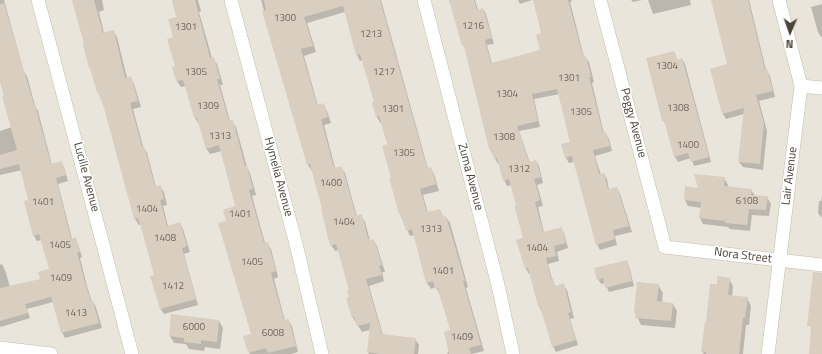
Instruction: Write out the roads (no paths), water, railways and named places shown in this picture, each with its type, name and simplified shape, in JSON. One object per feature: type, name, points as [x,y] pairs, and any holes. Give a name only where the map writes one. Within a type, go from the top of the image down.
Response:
[{"type":"street","name":"Lucille Avenue","points":[[38,0],[132,354]]},
{"type":"street","name":"Hymelia Avenue","points":[[231,0],[296,244],[322,354]]},
{"type":"street","name":"Zuma Avenue","points":[[424,0],[498,285],[513,354]]},
{"type":"street","name":"Peggy Avenue","points":[[600,0],[665,247]]},
{"type":"street","name":"Lair Avenue","points":[[768,354],[801,86],[779,0]]},
{"type":"street","points":[[801,86],[822,88]]},
{"type":"street","name":"Nora Street","points":[[665,247],[822,266]]},
{"type":"street","points":[[0,348],[51,354]]}]
